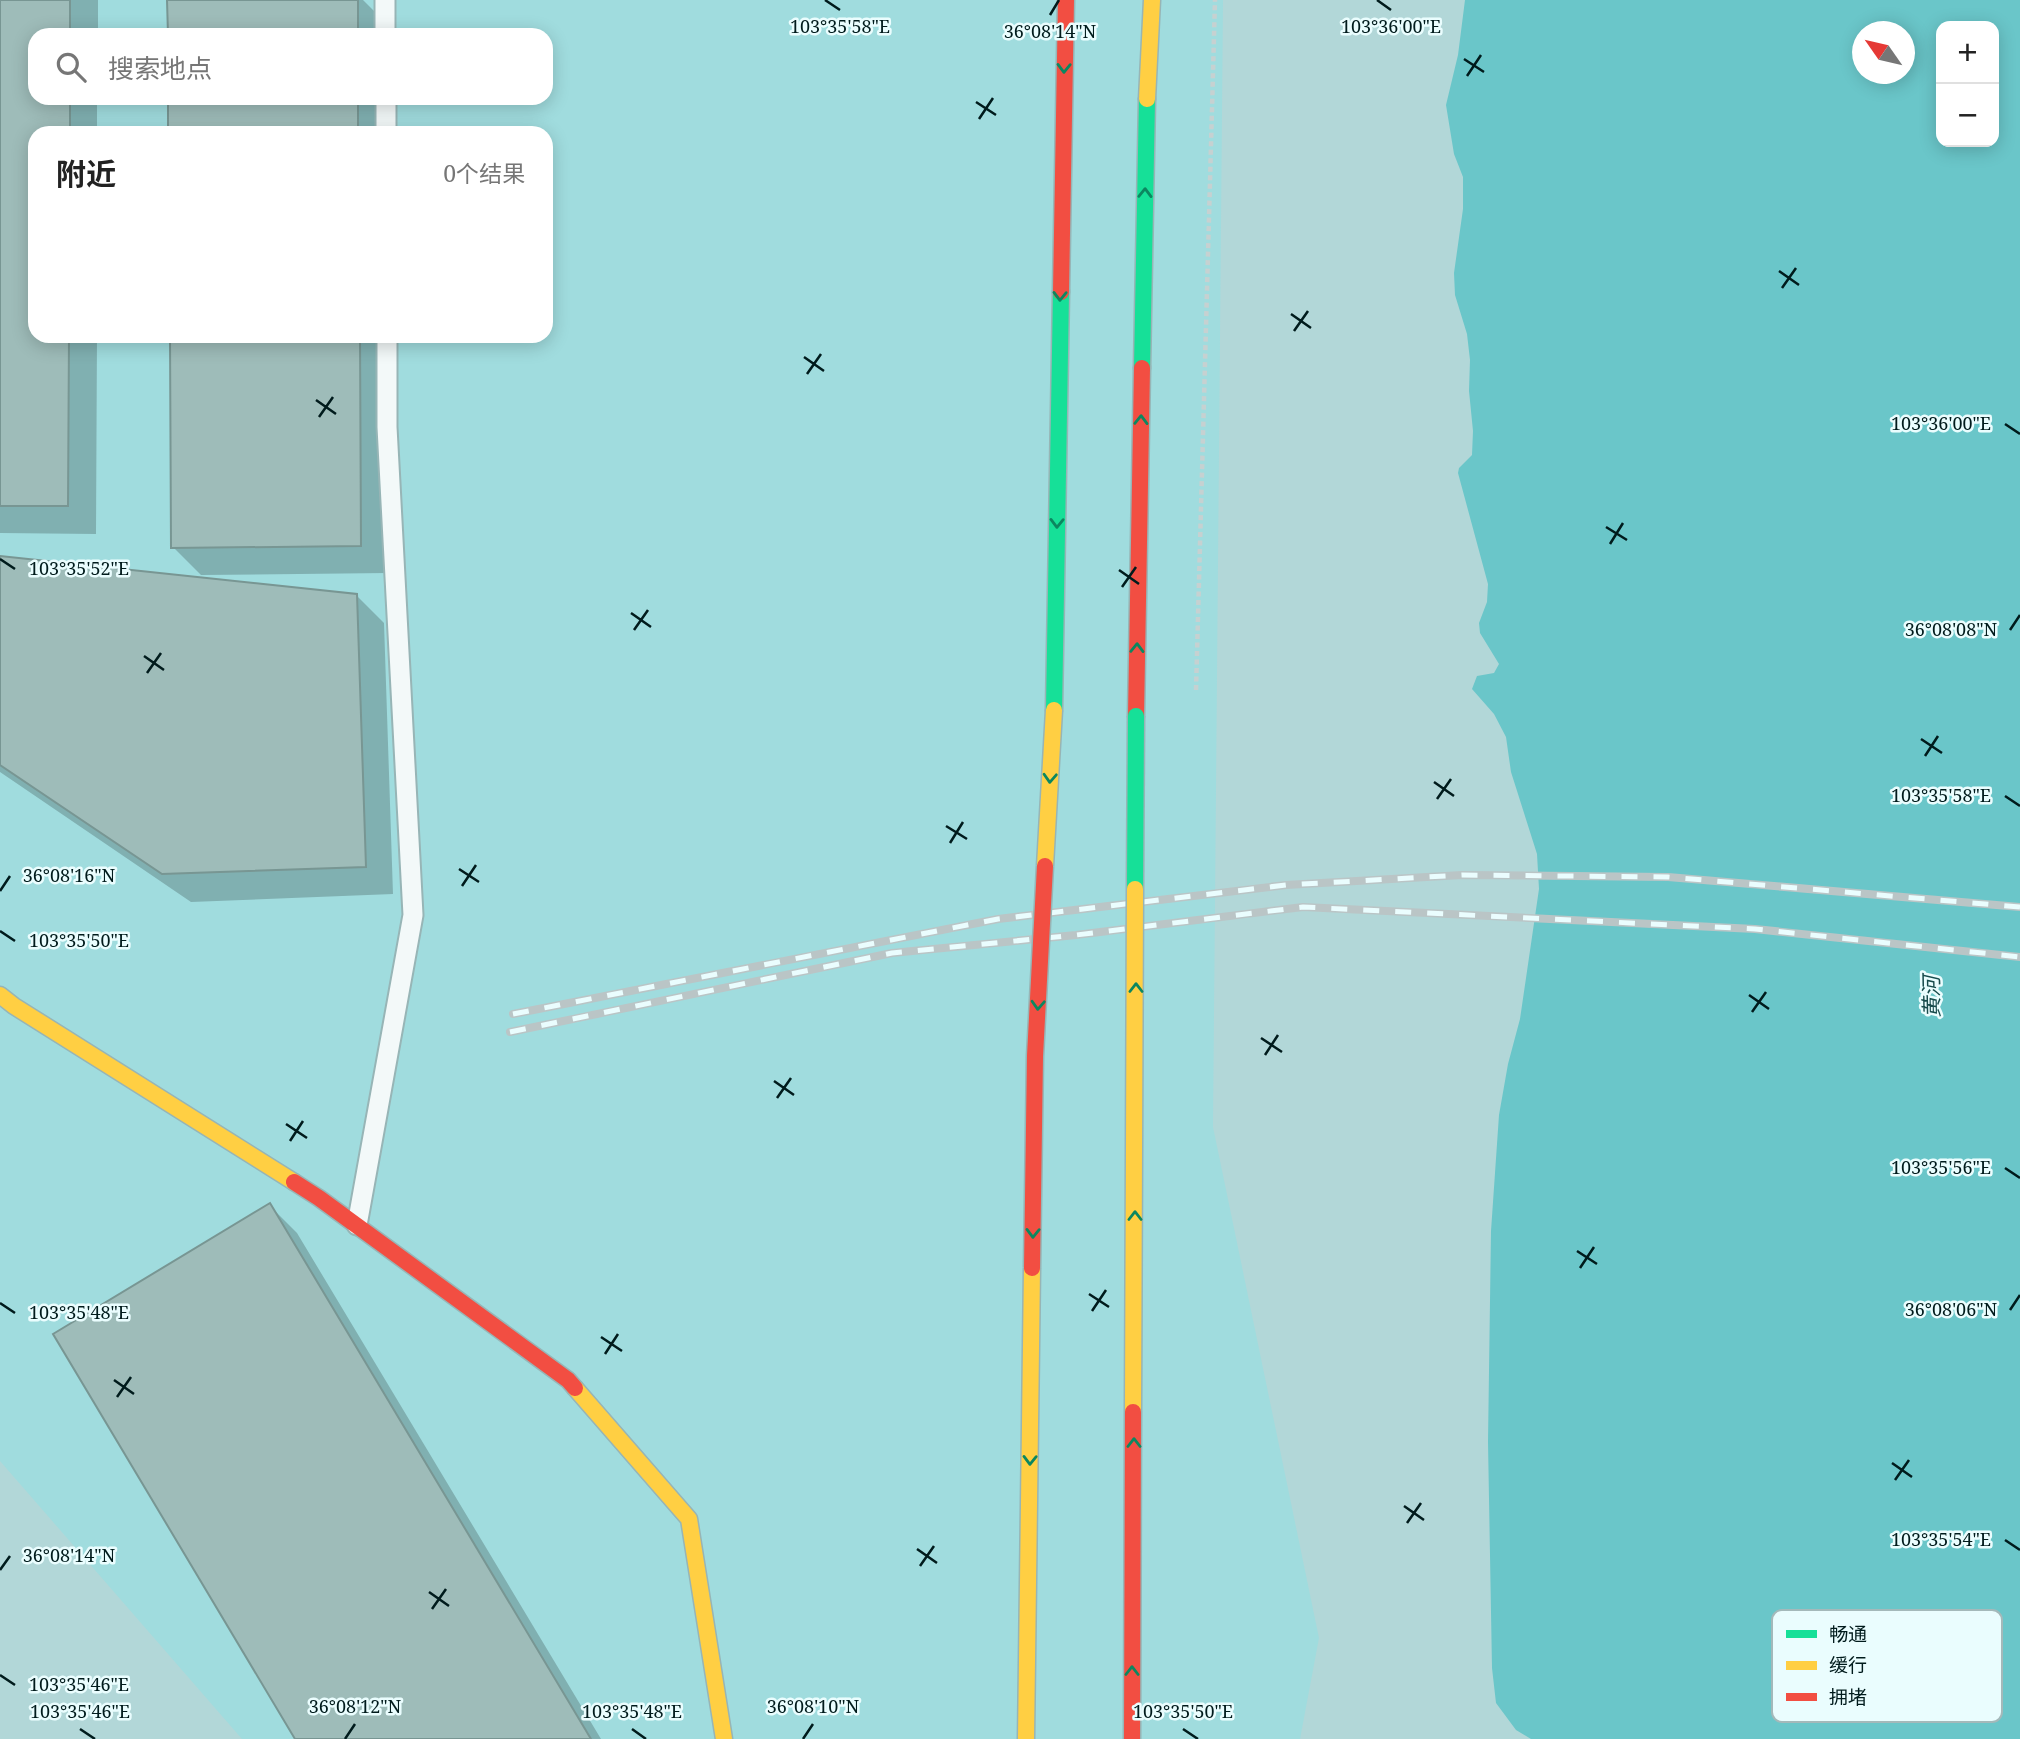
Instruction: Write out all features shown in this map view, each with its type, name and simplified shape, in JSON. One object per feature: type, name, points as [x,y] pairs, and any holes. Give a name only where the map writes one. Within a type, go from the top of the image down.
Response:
[{"type":"main road","points":[[1026,1739],[1035,1056],[1054,710],[1066,0]]},
{"type":"main road","points":[[1132,1739],[1136,716],[1148,52],[1152,0]]},
{"type":"main road","points":[[0,995],[319,1198],[568,1380],[689,1519],[724,1739]]},
{"type":"lane","points":[[385,0],[386,28]]},
{"type":"lane","points":[[386,105],[386,126]]},
{"type":"lane","points":[[357,1226],[413,915],[387,427],[387,343]]},
{"type":"path","points":[[1196,690],[1215,0]]},
{"type":"shaded area","points":[[0,0],[1223,0],[1213,1127],[1319,1638],[1300,1739],[242,1739],[0,1461]]},
{"type":"water","name":"黄河","points":[[1465,0],[2020,0],[2020,1739],[1531,1739],[1516,1730],[1496,1703],[1492,1668],[1488,1442],[1491,1231],[1499,1115],[1508,1064],[1520,1019],[1539,889],[1537,854],[1511,772],[1506,737],[1494,714],[1472,689],[1477,676],[1494,673],[1499,664],[1480,633],[1479,623],[1487,602],[1488,584],[1458,473],[1459,468],[1472,455],[1473,431],[1467,334],[1455,295],[1454,273],[1463,209],[1463,177],[1454,154],[1446,105],[1458,55]]},
{"type":"building","points":[[0,0],[70,0],[70,28],[28,28],[28,105],[70,105],[70,126],[28,126],[28,343],[69,343],[68,506],[0,506]]},
{"type":"building","points":[[167,0],[358,0],[358,28],[168,28]]},
{"type":"building","points":[[168,105],[358,105],[358,126],[168,126]]},
{"type":"building","points":[[170,343],[360,343],[361,546],[171,548]]},
{"type":"building","points":[[0,556],[357,594],[366,867],[162,874],[0,765]]},
{"type":"building","points":[[270,1203],[591,1739],[295,1739],[53,1334]]},
{"type":"railway","points":[[513,1014],[998,919],[1286,885],[1462,875],[1668,877],[2020,907]]},
{"type":"railway","points":[[510,1032],[892,953],[1076,935],[1303,907],[1755,929],[2020,957]]},
{"type":"traffic: fast","points":[[1142,368],[1147,99]]},
{"type":"traffic: fast","points":[[1054,710],[1061,292]]},
{"type":"traffic: fast","points":[[1135,889],[1136,716]]},
{"type":"traffic: slow","points":[[1147,99],[1152,0]]},
{"type":"traffic: slow","points":[[1045,866],[1054,710]]},
{"type":"traffic: slow","points":[[1133,1412],[1135,889]]},
{"type":"traffic: slow","points":[[0,995],[294,1182]]},
{"type":"traffic: slow","points":[[1026,1739],[1032,1268]]},
{"type":"traffic: slow","points":[[575,1388],[689,1519],[724,1739]]},
{"type":"traffic: jam","points":[[1061,292],[1066,0]]},
{"type":"traffic: jam","points":[[1136,716],[1142,368]]},
{"type":"traffic: jam","points":[[1032,1268],[1035,1056],[1045,866]]},
{"type":"traffic: jam","points":[[294,1182],[568,1380],[575,1388]]},
{"type":"traffic: jam","points":[[1132,1739],[1133,1412]]}]
